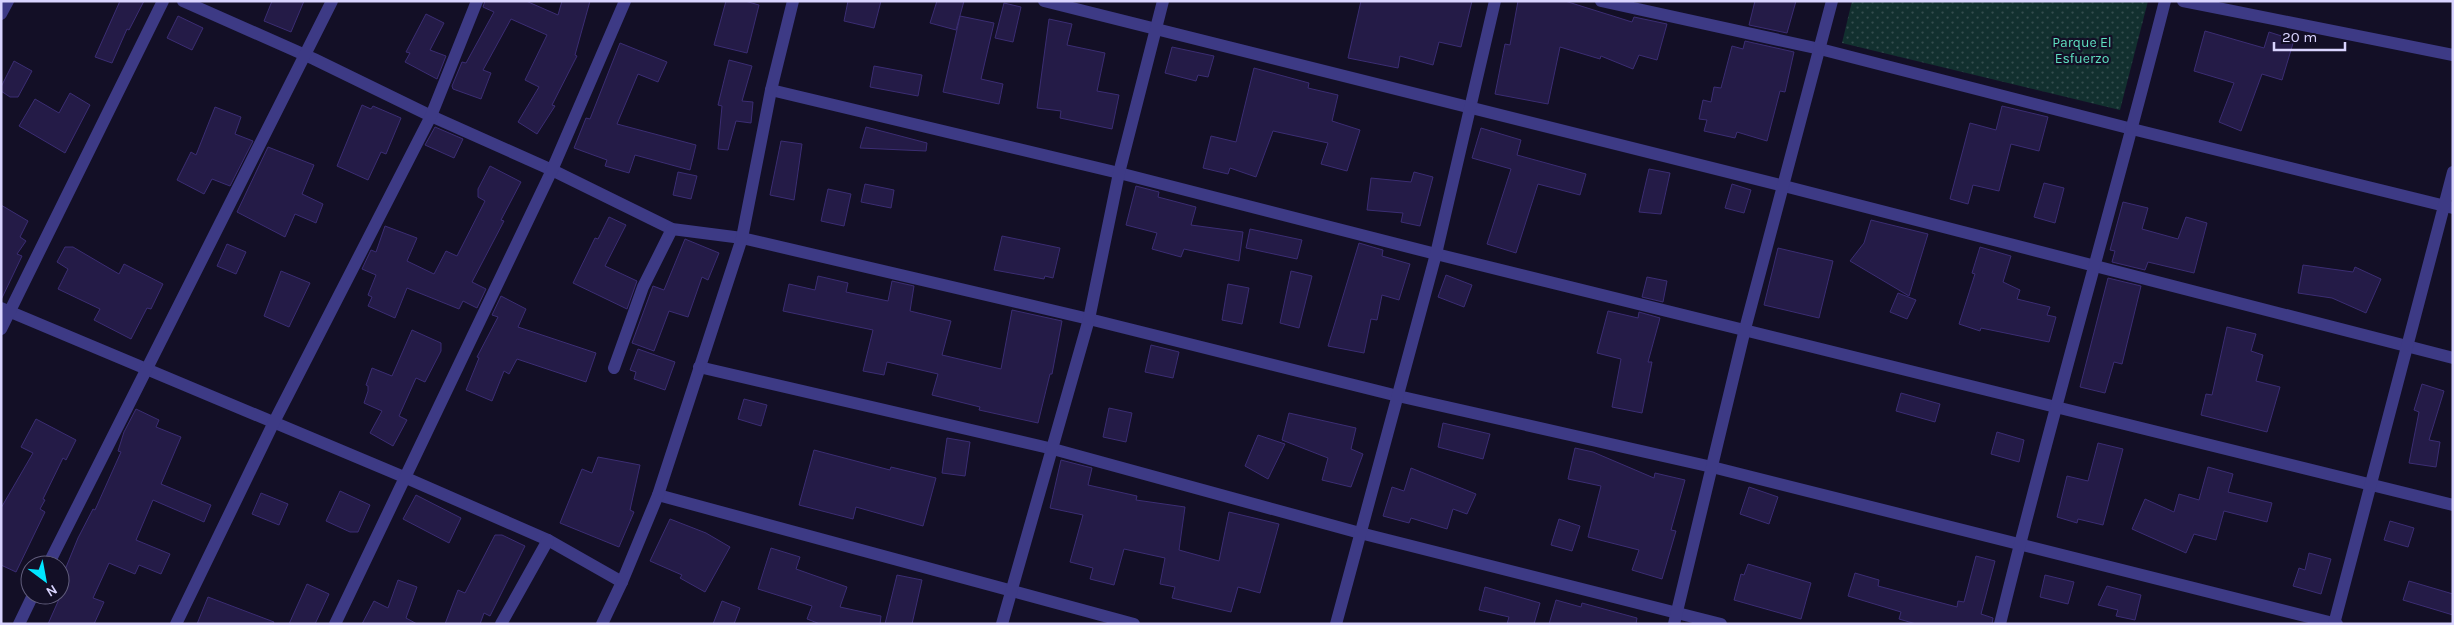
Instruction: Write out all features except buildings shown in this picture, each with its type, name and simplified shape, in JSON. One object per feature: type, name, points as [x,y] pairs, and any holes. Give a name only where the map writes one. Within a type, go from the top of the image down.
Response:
[{"type":"street","points":[[1,14],[8,1]]},
{"type":"street","points":[[1,328],[5,310],[163,1]]},
{"type":"street","points":[[183,1],[306,55],[431,116],[552,170],[672,229],[742,238],[1089,319],[1398,396],[1712,467],[2335,624],[2407,346],[2449,206],[2453,172]]},
{"type":"street","points":[[53,555],[332,1]]},
{"type":"street","points":[[176,624],[274,422],[431,116],[477,1]]},
{"type":"street","points":[[335,624],[552,170],[626,1]]},
{"type":"street","points":[[602,624],[622,582],[658,495],[742,238],[771,90],[794,1]]},
{"type":"street","points":[[1044,1],[1784,186],[2453,358]]},
{"type":"street","points":[[1002,624],[1089,319],[1119,173],[1164,1]]},
{"type":"street","points":[[1336,624],[1436,254],[1495,1]]},
{"type":"street","points":[[1601,1],[1820,49],[2132,129],[2449,206]]},
{"type":"street","points":[[1675,618],[1745,329],[1832,1]]},
{"type":"street","points":[[2000,624],[2093,265],[2132,129],[2165,1]]},
{"type":"street","points":[[2183,1],[2453,56]]},
{"type":"street","points":[[771,90],[1119,173],[1436,254],[2453,505]]},
{"type":"street","points":[[614,368],[643,287],[672,229]]},
{"type":"street","points":[[5,310],[404,477],[548,540],[622,582]]},
{"type":"street","points":[[699,367],[1052,449],[1675,618],[1721,624]]},
{"type":"street","points":[[658,495],[1134,624]]},
{"type":"street","points":[[500,624],[548,540]]},
{"type":"street","points":[[19,624],[28,605]]},
{"type":"green space","name":"Parque El Esfuerzo","points":[[1852,1],[2148,1],[2120,110],[1842,43]]}]
